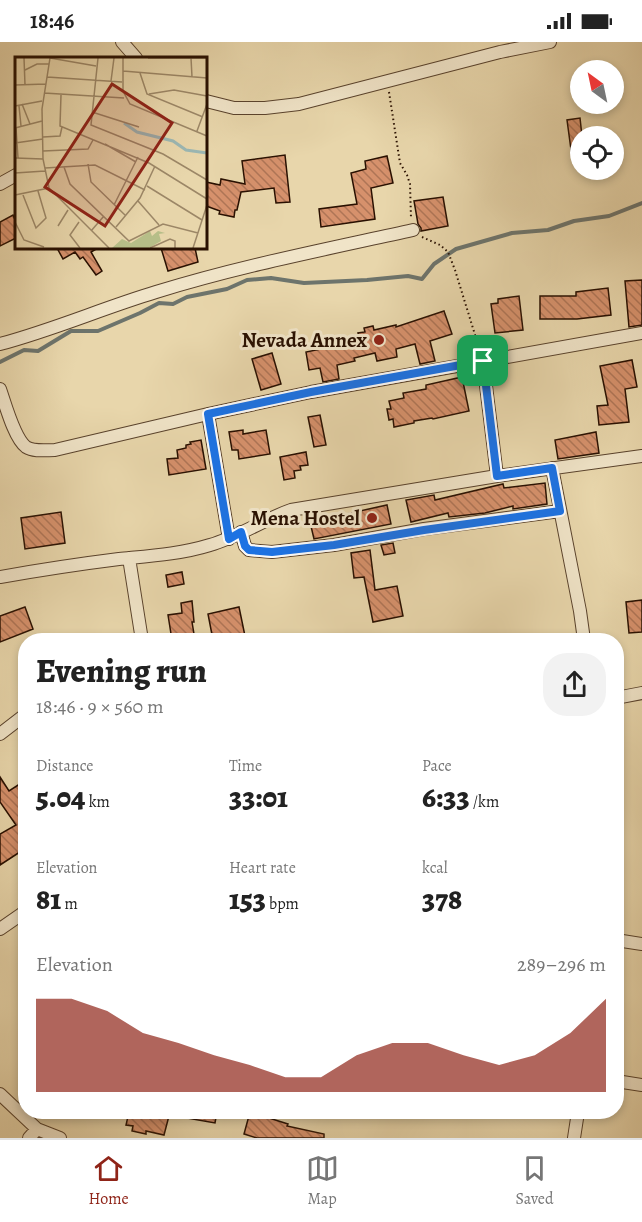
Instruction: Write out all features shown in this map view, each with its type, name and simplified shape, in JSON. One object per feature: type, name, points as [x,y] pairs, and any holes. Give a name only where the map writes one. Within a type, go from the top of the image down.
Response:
[{"type":"street","points":[[122,42],[135,57]]},
{"type":"street","points":[[207,101],[234,108],[265,108],[299,104],[544,42]]},
{"type":"street","points":[[0,184],[15,176]]},
{"type":"street","points":[[0,344],[153,292],[217,274],[413,230]]},
{"type":"street","points":[[0,389],[14,430],[26,447],[55,450],[311,392],[642,333]]},
{"type":"street","points":[[483,361],[497,476]]},
{"type":"street","points":[[208,414],[229,539]]},
{"type":"street","points":[[0,577],[198,549],[229,539],[271,517],[291,510],[497,476],[642,456]]},
{"type":"street","points":[[552,468],[583,633]]},
{"type":"street","points":[[241,532],[245,546],[249,550],[272,552],[334,545],[560,511]]},
{"type":"street","points":[[129,558],[141,633]]},
{"type":"street","points":[[624,696],[642,693]]},
{"type":"street","points":[[0,734],[18,720]]},
{"type":"street","points":[[0,929],[18,916]]},
{"type":"street","points":[[624,941],[642,944]]},
{"type":"street","points":[[624,1082],[642,1085]]},
{"type":"street","points":[[0,1094],[18,1115]]},
{"type":"street","points":[[21,1119],[33,1133],[60,1138]]},
{"type":"street","points":[[574,1138],[577,1119]]},
{"type":"path","points":[[387,81],[400,163],[410,184],[410,213],[413,230],[416,234],[440,245],[451,257],[483,361]]},
{"type":"building","points":[[580,118],[581,126],[570,126],[570,142],[567,120]]},
{"type":"building","points":[[285,155],[290,202],[276,203],[274,188],[241,192],[234,217],[219,214],[220,211],[207,206],[207,182],[220,185],[221,179],[245,184],[242,161]]},
{"type":"building","points":[[387,156],[393,183],[371,188],[375,219],[321,227],[319,209],[357,204],[351,173],[366,169],[365,161]]},
{"type":"building","points":[[443,197],[448,226],[421,231],[414,201]]},
{"type":"building","points":[[13,215],[15,220],[15,238],[0,246],[0,222]]},
{"type":"building","points":[[58,249],[96,249],[91,252],[102,271],[96,275],[83,257],[80,259],[75,252],[63,259]]},
{"type":"building","points":[[161,249],[195,249],[198,262],[168,271]]},
{"type":"building","points":[[642,280],[642,325],[629,327],[625,281]]},
{"type":"building","points":[[608,288],[611,315],[577,319],[540,319],[540,296],[576,296],[576,292]]},
{"type":"building","points":[[519,296],[523,330],[495,333],[491,304],[498,303],[498,299]]},
{"type":"building","points":[[444,311],[452,334],[430,341],[435,361],[420,364],[415,344],[396,349],[397,357],[377,361],[375,353],[337,365],[339,379],[323,382],[320,368],[309,370],[306,352],[326,348],[325,344],[339,342],[340,345],[360,342],[358,333],[365,332],[364,328],[373,326],[374,330],[396,325],[396,327]]},
{"type":"building","points":[[272,353],[281,384],[261,390],[252,359]]},
{"type":"building","points":[[632,360],[637,387],[625,389],[629,422],[599,425],[597,406],[608,405],[600,366]]},
{"type":"building","points":[[462,377],[469,411],[394,427],[393,419],[389,420],[387,409],[391,409],[389,401],[404,398],[403,393],[426,389],[426,385]]},
{"type":"building","points":[[320,415],[326,445],[314,447],[308,417]]},
{"type":"building","points":[[243,430],[243,434],[266,430],[270,454],[239,459],[238,450],[232,450],[229,432]]},
{"type":"building","points":[[596,432],[599,453],[558,459],[555,440]]},
{"type":"building","points":[[201,440],[206,469],[169,475],[167,459],[178,458],[177,450],[186,448],[186,445],[191,444],[190,442]]},
{"type":"building","points":[[306,452],[308,465],[300,466],[301,470],[294,471],[295,478],[284,480],[280,457]]},
{"type":"building","points":[[545,483],[547,504],[513,509],[513,506],[485,513],[449,517],[448,513],[411,522],[406,500],[434,495],[435,500],[503,484],[504,488]]},
{"type":"building","points":[[387,505],[391,524],[314,539],[310,522]]},
{"type":"building","points":[[61,512],[65,543],[25,549],[21,518]]},
{"type":"building","points":[[393,543],[395,553],[384,555],[381,545]]},
{"type":"building","points":[[370,550],[375,590],[397,586],[403,616],[373,622],[364,577],[354,578],[351,553]]},
{"type":"building","points":[[182,572],[184,584],[168,587],[166,575]]},
{"type":"building","points":[[642,600],[642,632],[629,633],[626,602]]},
{"type":"building","points":[[192,601],[194,633],[171,633],[168,615],[182,613],[181,603]]},
{"type":"building","points":[[25,607],[33,629],[0,642],[0,616]]},
{"type":"building","points":[[239,607],[244,633],[212,633],[208,614]]},
{"type":"building","points":[[0,777],[9,791],[18,785],[18,853],[0,865],[0,834],[16,825],[0,802]]},
{"type":"building","points":[[127,1119],[168,1119],[164,1135],[132,1131],[133,1126],[126,1125]]},
{"type":"building","points":[[192,1119],[216,1119],[215,1123]]},
{"type":"building","points":[[248,1119],[272,1119],[288,1124],[287,1126],[324,1134],[324,1138],[257,1138],[244,1134]]},
{"type":"waterway","points":[[0,362],[24,350],[38,351],[71,331],[98,331],[159,303],[173,304],[187,297],[227,289],[247,280],[271,278],[304,283],[408,276],[422,279],[434,264],[456,249],[512,233],[548,230],[574,221],[609,216],[642,203]]},
{"type":"place","name":"Nevada Annex","points":[[379,340]]},
{"type":"place","name":"Mena Hostel","points":[[372,518]]},
{"type":"route","points":[[483,361],[497,476],[552,468],[560,511],[334,545],[272,552],[249,550],[245,546],[241,532],[229,539],[208,414],[311,392],[483,361]]}]
